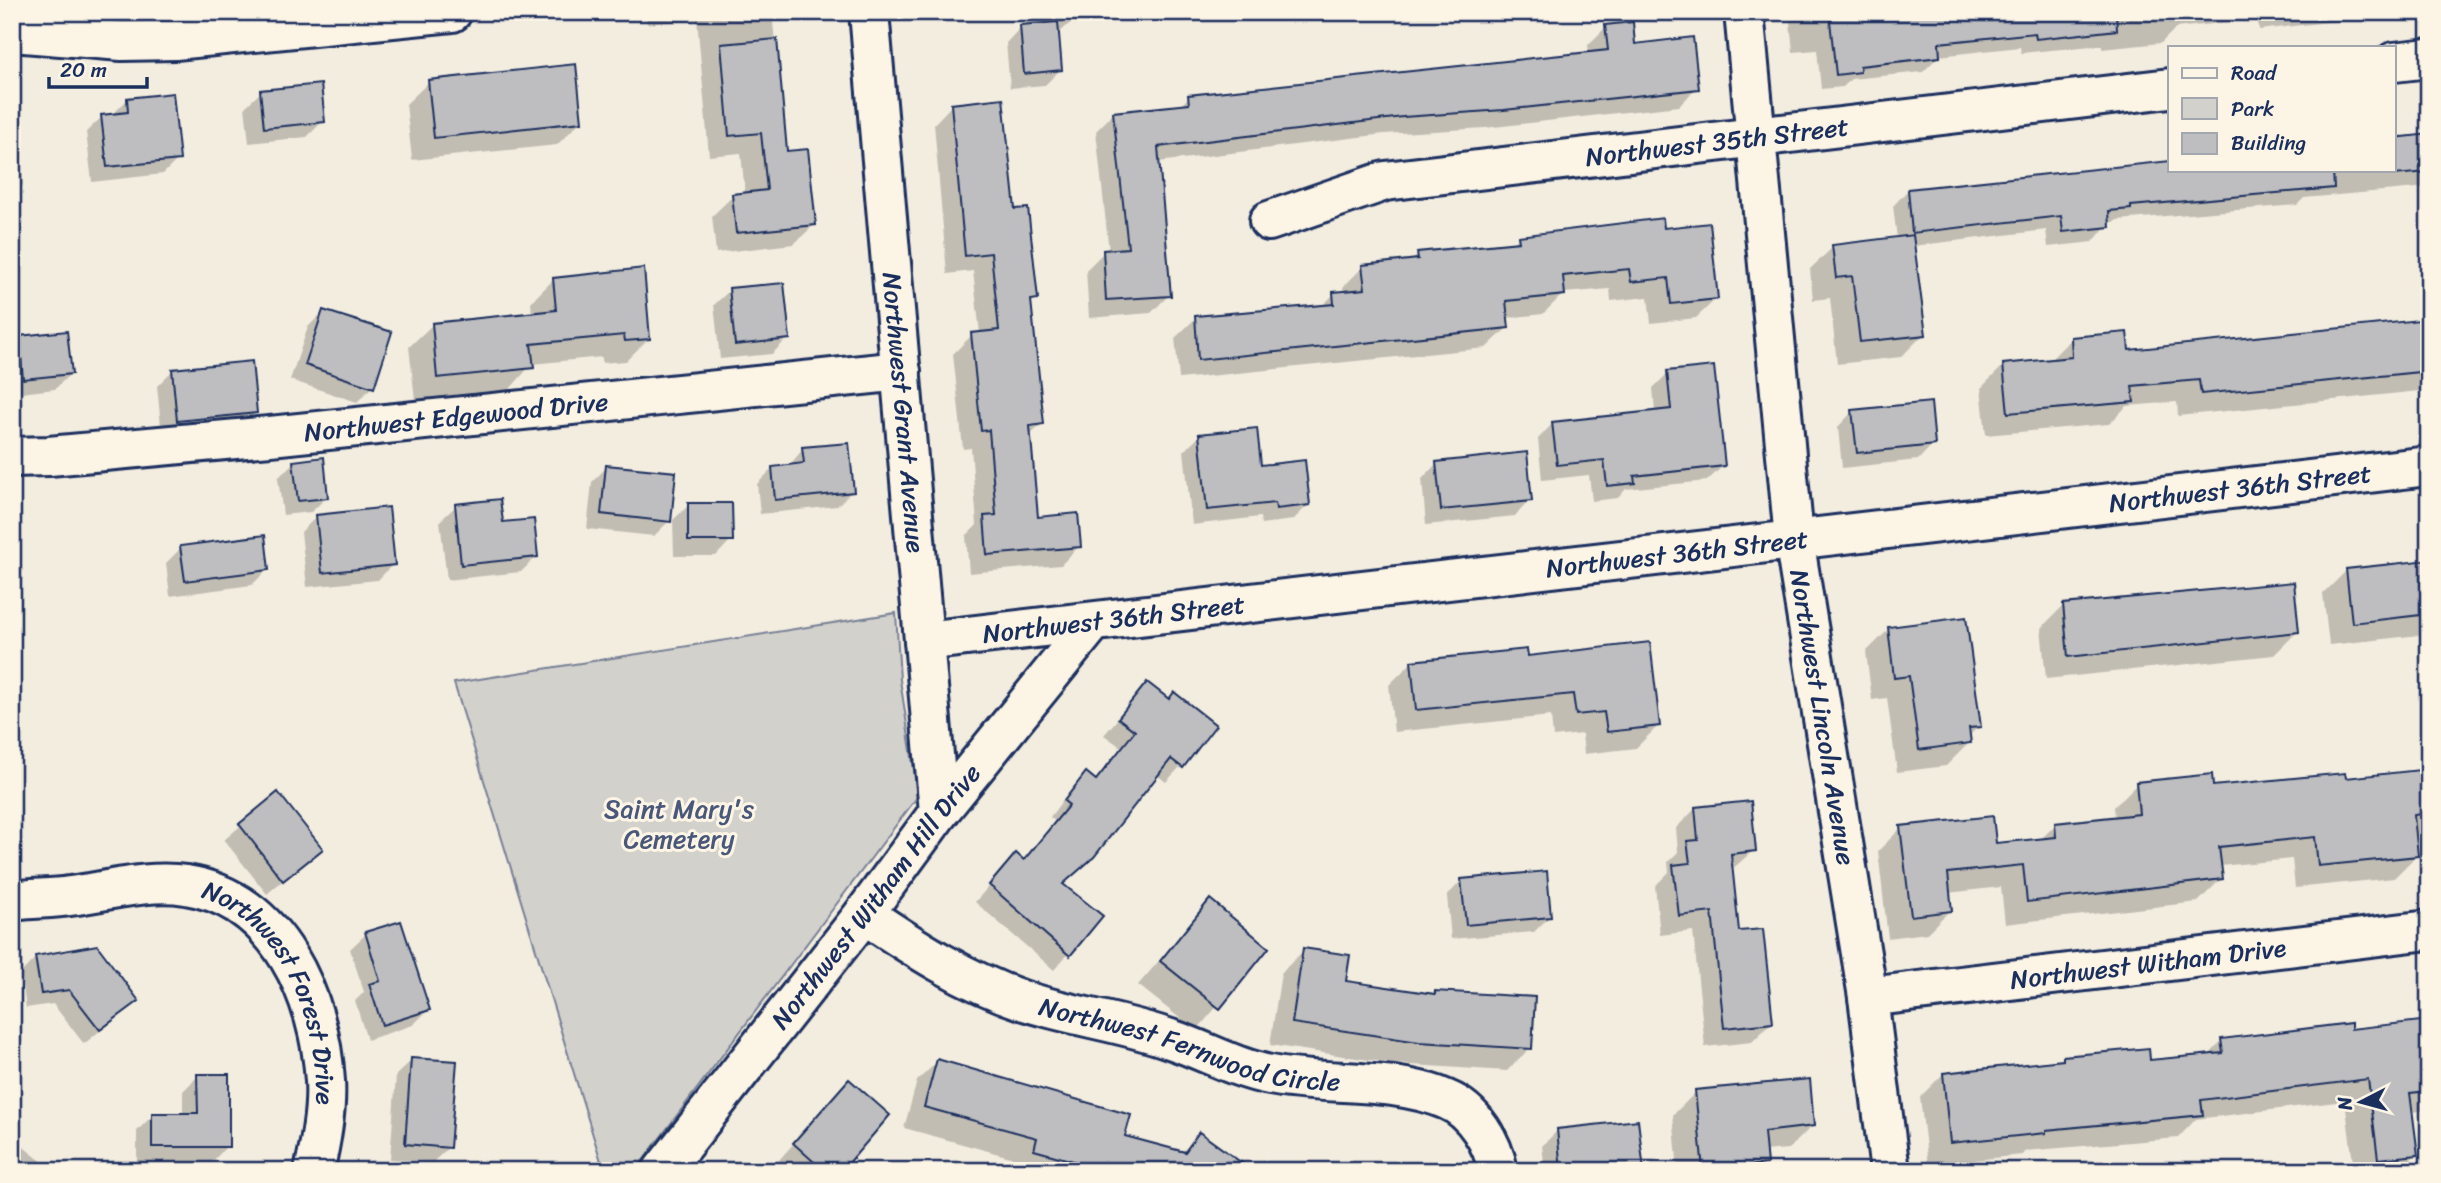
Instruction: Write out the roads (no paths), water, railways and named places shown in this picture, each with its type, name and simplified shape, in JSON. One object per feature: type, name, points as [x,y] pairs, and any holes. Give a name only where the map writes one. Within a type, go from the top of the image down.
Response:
[{"type":"street","points":[[12,32],[110,40],[175,40],[452,12]]},
{"type":"street","name":"Northwest Grant Avenue","points":[[869,12],[939,812]]},
{"type":"street","name":"Northwest Lincoln Avenue","points":[[1744,12],[1794,540],[1868,997],[1890,1171]]},
{"type":"street","points":[[2396,62],[2429,58]]},
{"type":"street","name":"Northwest 35th Street","points":[[1269,221],[1385,181],[2168,88]]},
{"type":"street","name":"Northwest Edgewood Drive","points":[[12,457],[256,437],[901,371]]},
{"type":"street","name":"Northwest 36th Street","points":[[924,641],[2429,466]]},
{"type":"street","name":"Northwest Witham Hill Drive","points":[[662,1171],[864,914],[939,812],[1093,622]]},
{"type":"street","name":"Northwest Forest Drive","points":[[12,901],[162,883],[187,885],[212,892],[242,906],[274,935],[290,958],[303,984],[318,1029],[325,1083],[323,1129],[314,1171]]},
{"type":"street","name":"Northwest Fernwood Circle","points":[[864,914],[970,978],[1024,1001],[1171,1039],[1222,1062],[1268,1075],[1421,1090],[1450,1101],[1467,1113],[1487,1140],[1498,1171]]},
{"type":"street","name":"Northwest Witham Drive","points":[[1868,997],[2429,930]]},
{"type":"park label","name":"Saint Mary's Cemetery","points":[[679,824]]}]
